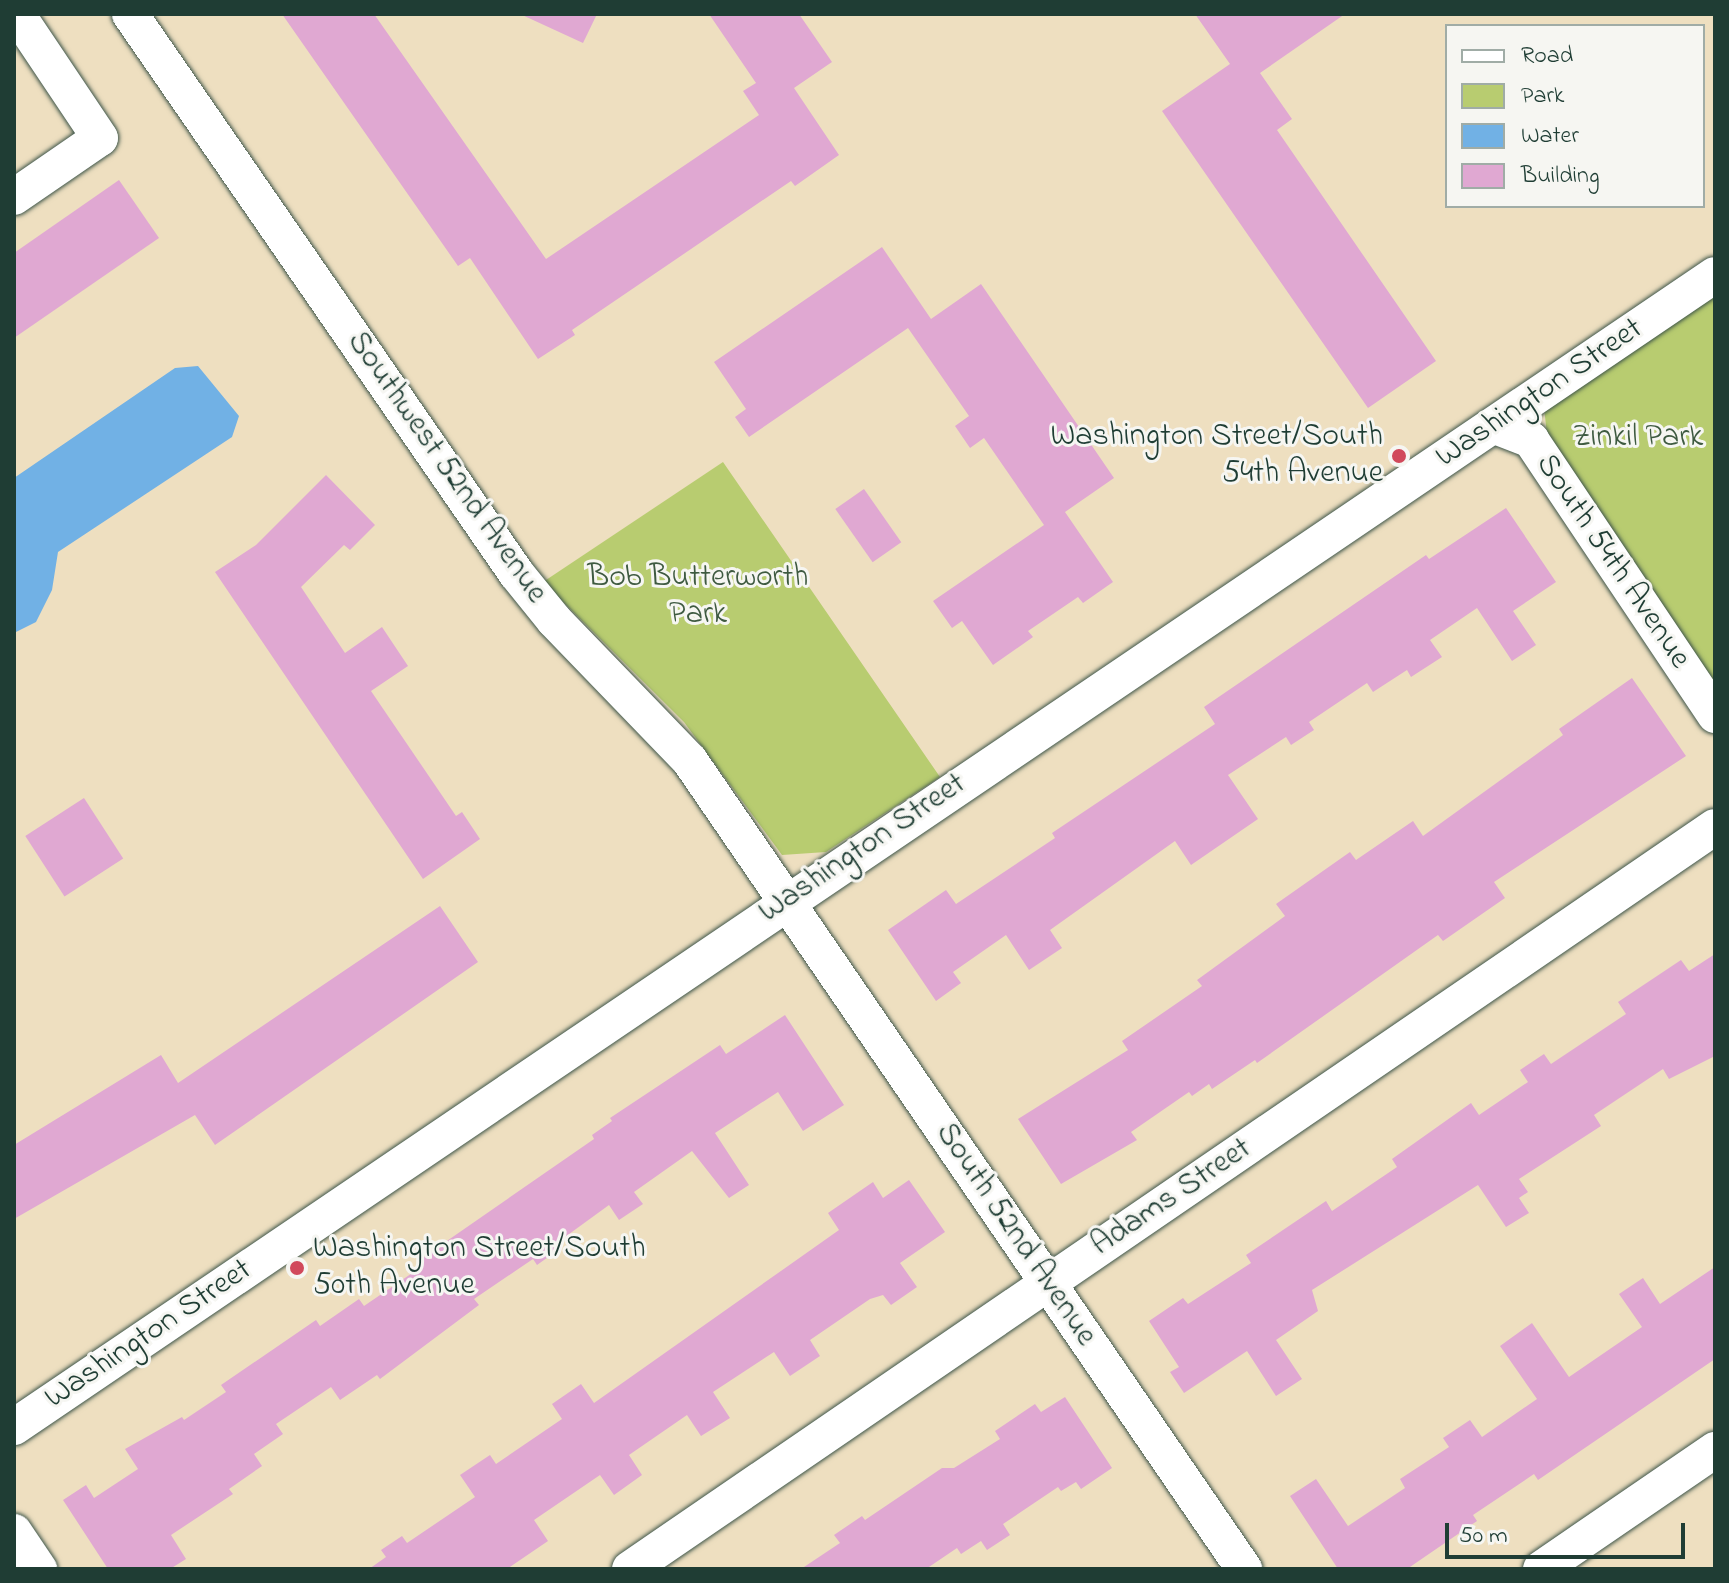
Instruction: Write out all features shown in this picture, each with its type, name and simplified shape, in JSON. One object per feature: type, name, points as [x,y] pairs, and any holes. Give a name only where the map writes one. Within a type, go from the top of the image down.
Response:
[{"type":"street","points":[[14,197],[100,138],[17,14]]},
{"type":"street","name":"Southwest 52nd Avenue","points":[[130,14],[516,573],[554,620],[690,761],[789,900]]},
{"type":"street","name":"Washington Street","points":[[14,1427],[1715,275]]},
{"type":"street","name":"South 54th Avenue","points":[[1495,426],[1531,440],[1715,715]]},
{"type":"street","name":"Adams Street","points":[[630,1569],[1715,827]]},
{"type":"street","name":"South 52nd Avenue","points":[[789,900],[1046,1284],[1244,1569]]},
{"type":"street","points":[[1541,1569],[1715,1450]]},
{"type":"street","points":[[14,1532],[39,1569]]},
{"type":"green space","name":"Zinkil Park","points":[[1715,292],[1715,683],[1548,444],[1544,407]]},
{"type":"green space","name":"Bob Butterworth Park","points":[[723,462],[940,777],[826,852],[782,855],[684,722],[543,582]]},
{"type":"water","points":[[198,366],[239,416],[232,437],[58,552],[52,590],[36,622],[14,633],[14,478],[175,368]]},
{"type":"building","points":[[282,14],[374,14],[546,259],[759,115],[743,91],[756,83],[709,14],[799,14],[832,62],[794,88],[839,155],[795,186],[791,181],[572,330],[575,335],[538,359],[470,258],[458,266]]},
{"type":"building","points":[[520,14],[597,14],[583,43]]},
{"type":"building","points":[[1195,14],[1345,14],[1260,73],[1292,119],[1277,130],[1436,361],[1368,408],[1162,111],[1230,64]]},
{"type":"building","points":[[119,180],[159,238],[14,338],[14,253]]},
{"type":"building","points":[[882,247],[931,319],[981,284],[1114,478],[1065,512],[1113,582],[1083,603],[1078,597],[1028,631],[1033,637],[993,665],[962,621],[952,628],[933,601],[1044,525],[984,438],[970,448],[955,426],[969,416],[908,328],[749,437],[735,417],[746,409],[714,362]]},
{"type":"building","points":[[326,475],[375,525],[350,550],[344,545],[301,587],[345,653],[382,627],[408,666],[371,691],[456,816],[462,812],[480,839],[423,879],[215,572],[256,545]]},
{"type":"building","points":[[864,489],[901,542],[873,562],[835,509]]},
{"type":"building","points":[[1506,508],[1556,582],[1513,611],[1536,645],[1512,661],[1477,608],[1430,640],[1442,657],[1411,677],[1407,670],[1373,692],[1367,683],[1309,722],[1314,730],[1291,745],[1286,737],[1228,775],[1258,819],[1191,865],[1175,841],[1050,930],[1062,948],[1029,970],[1006,935],[953,972],[961,983],[936,1001],[888,930],[946,890],[956,904],[1055,838],[1052,833],[1215,724],[1204,707],[1426,555],[1429,559]]},
{"type":"building","points":[[1632,678],[1686,756],[1494,882],[1505,898],[1443,941],[1438,935],[1257,1063],[1255,1060],[1212,1089],[1209,1084],[1192,1096],[1189,1092],[1131,1132],[1137,1140],[1061,1184],[1018,1119],[1128,1050],[1122,1041],[1202,986],[1197,980],[1285,916],[1276,904],[1350,852],[1356,860],[1413,821],[1423,836],[1563,735],[1559,729]]},
{"type":"building","points":[[84,798],[123,858],[65,897],[25,836]]},
{"type":"building","points":[[440,906],[478,962],[215,1145],[195,1115],[14,1219],[14,1145],[161,1055],[178,1083]]},
{"type":"building","points":[[1715,954],[1715,1056],[1669,1079],[1663,1069],[1594,1115],[1601,1126],[1519,1179],[1528,1192],[1519,1198],[1529,1213],[1506,1227],[1478,1185],[1312,1290],[1318,1311],[1276,1340],[1302,1379],[1276,1396],[1247,1351],[1184,1393],[1170,1372],[1179,1367],[1149,1321],[1183,1298],[1188,1304],[1251,1263],[1246,1255],[1326,1201],[1332,1211],[1397,1167],[1392,1159],[1471,1103],[1479,1115],[1528,1082],[1520,1070],[1544,1054],[1551,1064],[1626,1014],[1618,1002],[1681,960],[1689,971]]},
{"type":"building","points":[[785,1015],[844,1105],[803,1131],[778,1092],[715,1133],[749,1185],[729,1198],[692,1151],[634,1192],[643,1204],[619,1220],[609,1205],[554,1245],[558,1250],[537,1265],[533,1259],[474,1299],[479,1305],[380,1379],[377,1375],[340,1400],[331,1387],[276,1424],[283,1434],[254,1454],[262,1466],[229,1489],[233,1494],[171,1535],[186,1559],[170,1569],[108,1569],[63,1500],[86,1485],[94,1498],[138,1469],[125,1449],[182,1417],[184,1420],[226,1392],[221,1385],[316,1320],[320,1326],[359,1299],[364,1306],[421,1267],[418,1261],[594,1139],[592,1135],[612,1121],[610,1118],[720,1045],[726,1054]]},
{"type":"building","points":[[909,1180],[945,1232],[900,1263],[917,1287],[891,1305],[883,1295],[870,1299],[810,1340],[820,1356],[790,1376],[774,1352],[713,1392],[730,1418],[701,1436],[687,1415],[629,1455],[642,1475],[614,1495],[600,1475],[534,1520],[548,1541],[507,1569],[369,1569],[386,1557],[381,1550],[402,1536],[407,1543],[475,1497],[460,1475],[490,1455],[496,1464],[562,1419],[552,1404],[581,1384],[594,1403],[839,1230],[828,1213],[873,1182],[883,1198]]},
{"type":"building","points":[[1715,1267],[1715,1359],[1538,1480],[1534,1474],[1473,1515],[1477,1521],[1407,1569],[1338,1569],[1290,1496],[1316,1479],[1348,1526],[1405,1488],[1400,1479],[1449,1447],[1443,1438],[1470,1420],[1482,1437],[1537,1399],[1500,1346],[1532,1323],[1569,1377],[1642,1327],[1619,1294],[1643,1278],[1660,1304]]},
{"type":"building","points":[[1065,1397],[1112,1468],[1081,1489],[1076,1482],[1061,1491],[1058,1487],[1003,1524],[1010,1535],[987,1550],[981,1541],[961,1554],[957,1548],[926,1569],[801,1569],[840,1543],[834,1535],[862,1516],[865,1520],[942,1468],[954,1468],[1000,1439],[995,1431],[1035,1404],[1041,1412]]},
{"type":"place","name":"Washington Street/South 54th Avenue","points":[[1399,456]]},
{"type":"place","name":"Washington Street/South 50th Avenue","points":[[297,1268]]}]
